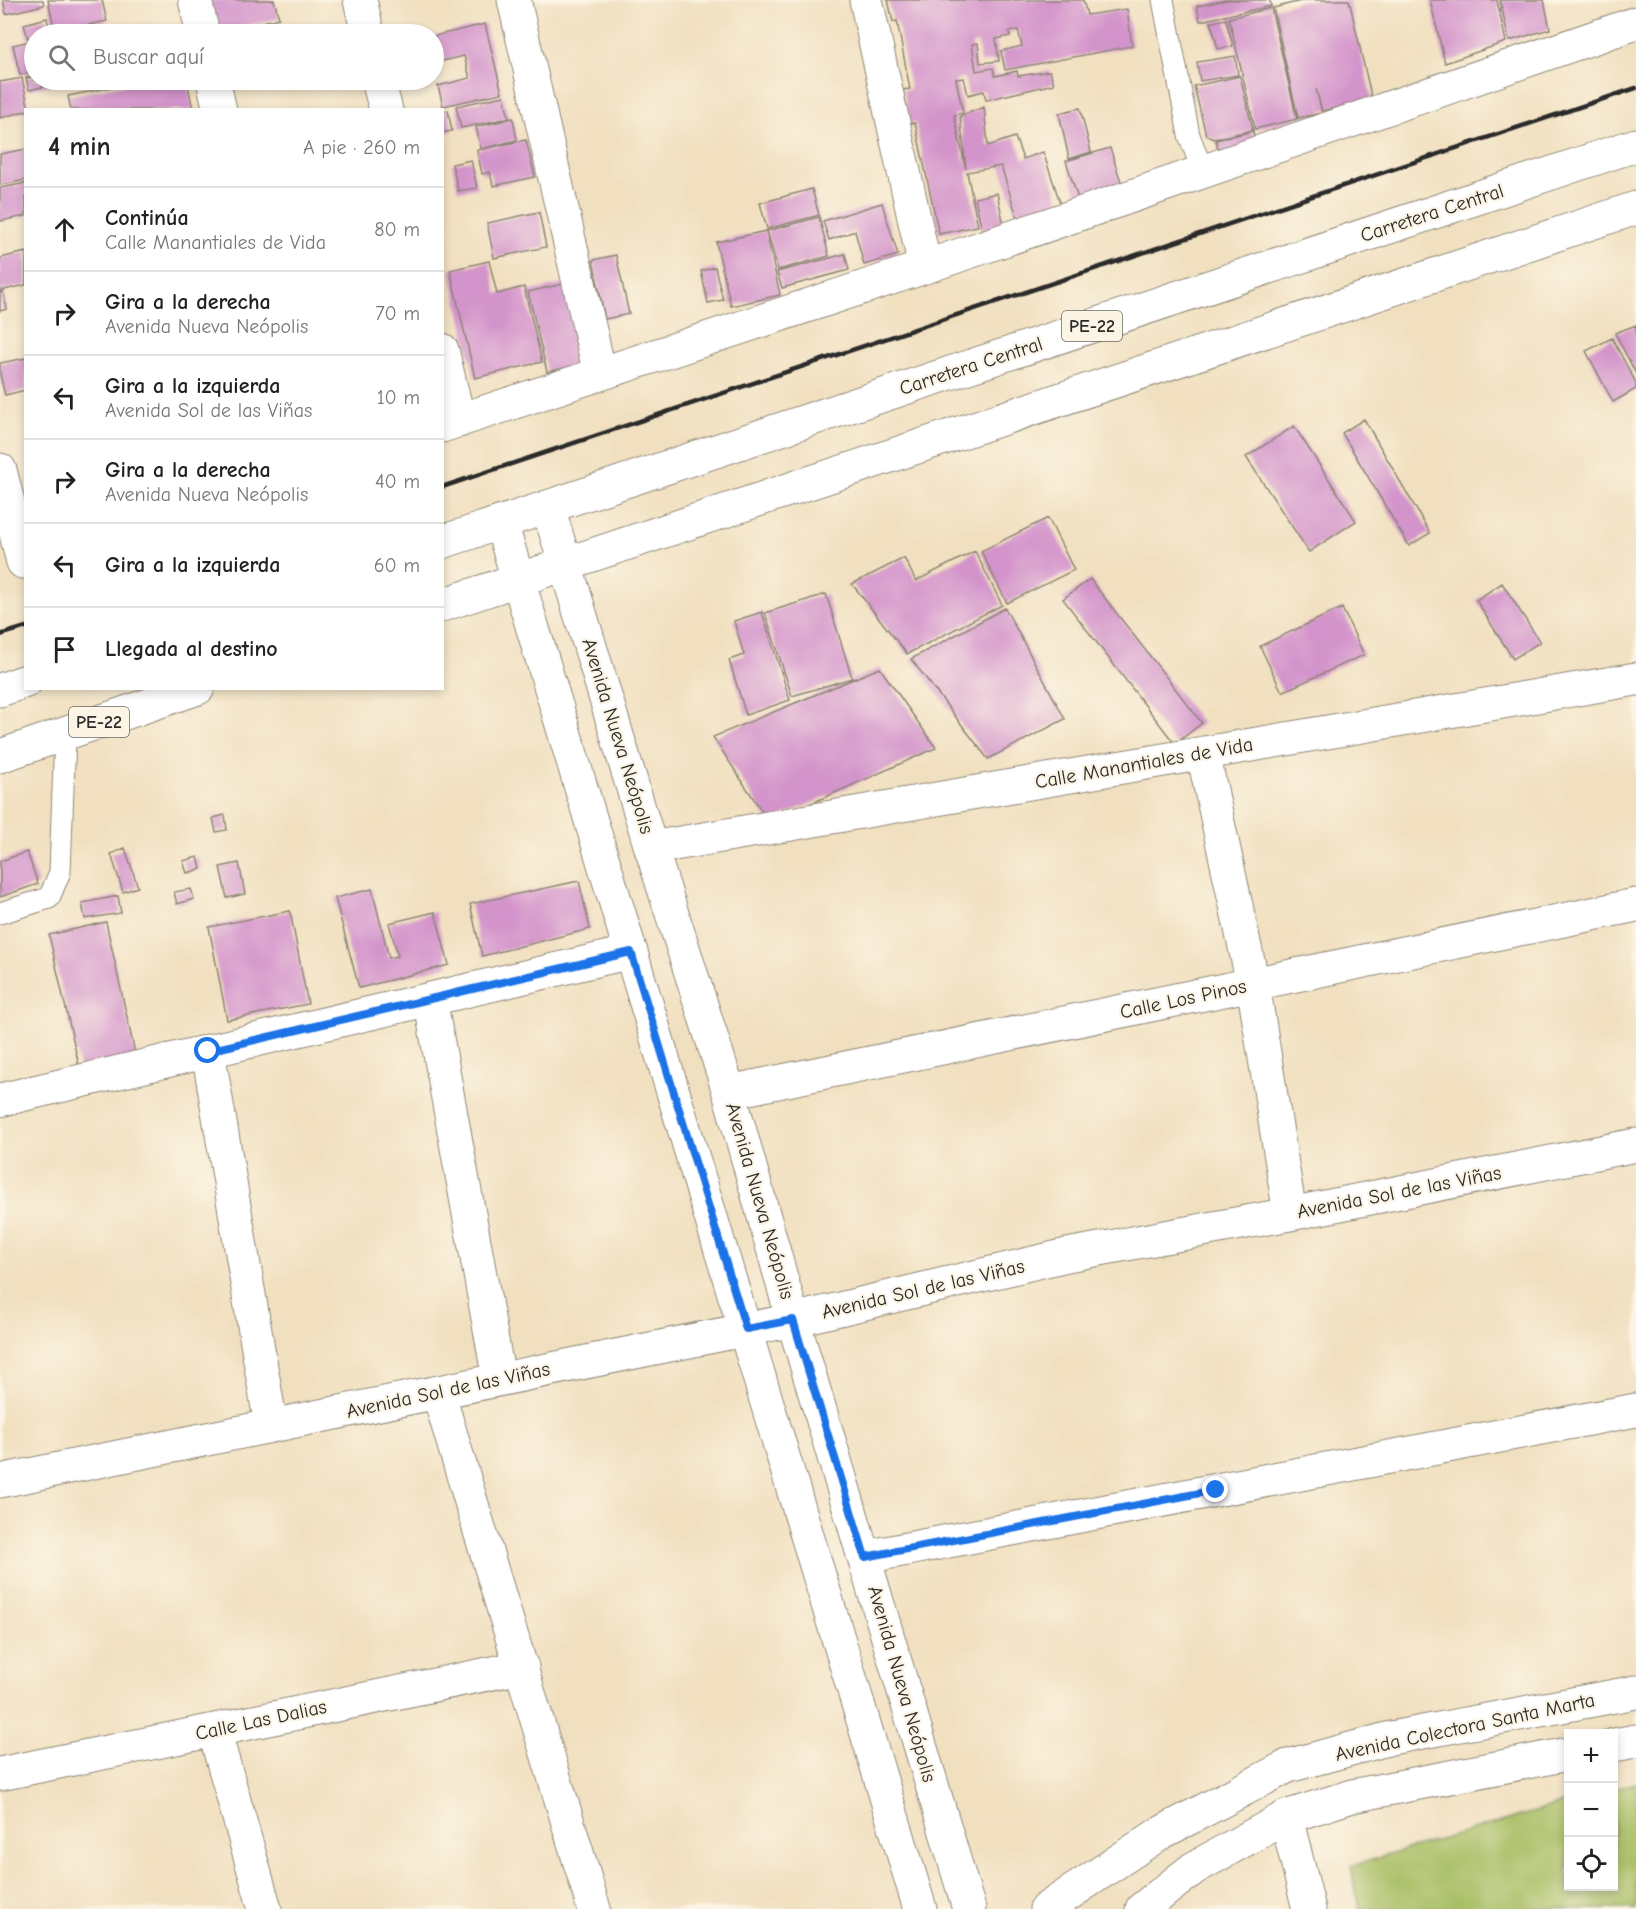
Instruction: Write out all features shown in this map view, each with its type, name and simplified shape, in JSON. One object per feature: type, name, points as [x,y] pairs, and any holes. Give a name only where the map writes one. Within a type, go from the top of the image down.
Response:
[{"type":"main road","points":[[195,0],[200,24]]},
{"type":"main road","points":[[360,0],[366,24]]},
{"type":"main road","points":[[514,0],[600,374]]},
{"type":"main road","points":[[866,0],[925,267]]},
{"type":"main road","points":[[444,366],[451,423],[925,267],[1636,23]]},
{"type":"main road","points":[[215,90],[220,108]]},
{"type":"main road","points":[[381,90],[385,108]]},
{"type":"main road","name":"Carretera Central","points":[[444,541],[1636,145]]},
{"type":"main road","points":[[444,604],[1636,208]]},
{"type":"main road","points":[[0,470],[16,564]]},
{"type":"main road","name":"Avenida Nueva Neópolis","points":[[548,507],[651,848],[729,1092],[793,1320],[969,1909]]},
{"type":"main road","points":[[501,523],[920,1909]]},
{"type":"main road","name":"Calle Manantiales de Vida","points":[[651,848],[1636,679]]},
{"type":"main road","points":[[0,690],[24,682]]},
{"type":"main road","name":"PE-22","points":[[0,756],[192,690]]},
{"type":"main road","points":[[1203,753],[1253,984],[1290,1214]]},
{"type":"main road","name":"Calle Los Pinos","points":[[729,1092],[1636,905]]},
{"type":"main road","points":[[0,1100],[631,952]]},
{"type":"main road","points":[[430,999],[499,1379]]},
{"type":"main road","points":[[208,1051],[271,1426]]},
{"type":"main road","name":"Avenida Sol de las Viñas","points":[[1,1476],[271,1426],[793,1320],[1067,1255],[1290,1214],[1636,1145]]},
{"type":"main road","points":[[438,1392],[594,1909]]},
{"type":"main road","points":[[865,1557],[1636,1410]]},
{"type":"main road","name":"Calle Las Dalias","points":[[0,1774],[522,1666]]},
{"type":"main road","name":"Avenida Colectora Santa Marta","points":[[1046,1909],[1160,1834],[1287,1766],[1391,1737],[1636,1692]]},
{"type":"main road","points":[[214,1730],[265,1909]]},
{"type":"main road","points":[[1618,1744],[1636,1741]]},
{"type":"main road","points":[[1142,1909],[1194,1868],[1286,1817],[1352,1796],[1564,1755]]},
{"type":"main road","points":[[1286,1817],[1309,1909]]},
{"type":"lane","points":[[1163,0],[1189,135],[1203,172]]},
{"type":"lane","points":[[0,913],[49,898],[60,872],[65,734]]},
{"type":"green space","points":[[1636,1783],[1636,1909],[1359,1909],[1351,1866],[1564,1803],[1564,1891],[1618,1891],[1618,1788]]},
{"type":"building","points":[[3,0],[43,0],[44,5],[6,14]]},
{"type":"building","points":[[48,0],[102,0],[107,21],[93,24],[53,24]]},
{"type":"building","points":[[204,0],[274,0],[279,18],[255,24],[212,24]]},
{"type":"building","points":[[888,0],[1083,0],[1087,15],[1127,9],[1132,46],[1005,70],[1001,51],[1022,46],[1018,30],[1009,32],[1010,36],[996,39],[999,61],[980,63],[978,43],[972,44],[976,71],[993,68],[995,76],[1017,71],[1018,76],[1050,71],[1054,84],[986,100],[984,91],[968,95],[964,78],[956,79],[963,113],[954,115],[966,169],[960,116],[984,107],[988,146],[1015,137],[1023,159],[1043,152],[1062,208],[1019,223],[1001,166],[967,172],[978,226],[939,234],[915,123],[910,123],[903,90],[910,89],[897,21],[893,22]]},
{"type":"building","points":[[1226,0],[1270,0],[1271,6],[1200,21],[1197,6]]},
{"type":"building","points":[[1305,0],[1349,0],[1372,100],[1322,111],[1316,89],[1322,113],[1298,118],[1273,8]]},
{"type":"building","points":[[1430,0],[1497,0],[1506,42],[1445,63]]},
{"type":"building","points":[[1500,0],[1544,0],[1550,29],[1509,41]]},
{"type":"building","points":[[1271,8],[1297,119],[1255,129],[1229,18]]},
{"type":"building","points":[[47,18],[48,24],[24,24]]},
{"type":"building","points":[[1226,19],[1233,46],[1218,49],[1211,22]]},
{"type":"building","points":[[485,24],[502,93],[443,106],[439,90],[444,90],[444,84],[470,78],[464,56],[444,61],[444,34]]},
{"type":"building","points":[[24,42],[24,74],[20,75],[13,45]]},
{"type":"building","points":[[1235,56],[1238,75],[1200,81],[1197,62]]},
{"type":"building","points":[[1240,76],[1253,130],[1214,139],[1206,135],[1194,86]]},
{"type":"building","points":[[22,78],[29,108],[0,118],[0,82]]},
{"type":"building","points":[[98,90],[189,90],[193,108],[71,108],[68,96]]},
{"type":"building","points":[[504,96],[509,118],[461,128],[456,106]]},
{"type":"building","points":[[1080,108],[1091,152],[1069,159],[1059,113]]},
{"type":"building","points":[[448,110],[452,131],[444,133],[444,111]]},
{"type":"building","points":[[513,118],[517,140],[481,149],[476,127]]},
{"type":"building","points":[[1253,131],[1256,144],[1219,153],[1216,140]]},
{"type":"building","points":[[526,140],[535,177],[493,186],[490,172],[482,174],[477,150]]},
{"type":"building","points":[[1110,148],[1124,191],[1080,205],[1066,161]]},
{"type":"building","points":[[24,149],[24,180],[0,185],[0,154]]},
{"type":"building","points":[[471,160],[477,188],[458,191],[452,164]]},
{"type":"building","points":[[24,183],[24,216],[0,221],[0,188]]},
{"type":"building","points":[[812,189],[819,215],[767,229],[760,203]]},
{"type":"building","points":[[997,193],[1005,230],[983,235],[975,198]]},
{"type":"building","points":[[882,203],[898,255],[864,265],[855,231],[829,240],[823,221]]},
{"type":"building","points":[[539,212],[546,247],[494,258],[487,223]]},
{"type":"building","points":[[819,217],[829,256],[778,270],[767,231]]},
{"type":"building","points":[[766,231],[780,295],[731,306],[716,242]]},
{"type":"building","points":[[24,252],[24,285],[0,291],[0,258]]},
{"type":"building","points":[[845,254],[849,270],[782,288],[777,272]]},
{"type":"building","points":[[616,255],[629,314],[605,319],[593,260]]},
{"type":"building","points":[[489,261],[497,294],[524,287],[542,362],[475,378],[450,270]]},
{"type":"building","points":[[715,267],[723,300],[708,303],[701,271]]},
{"type":"building","points":[[563,284],[582,364],[547,372],[528,292]]},
{"type":"building","points":[[3,292],[7,309],[0,311],[0,293]]},
{"type":"building","points":[[1636,325],[1636,374],[1615,333]]},
{"type":"building","points":[[1612,338],[1636,383],[1636,389],[1613,402],[1586,351]]},
{"type":"building","points":[[24,358],[24,390],[5,395],[0,375],[0,363]]},
{"type":"building","points":[[1364,419],[1430,533],[1409,546],[1342,433]]},
{"type":"building","points":[[1294,426],[1356,521],[1309,552],[1246,457]]},
{"type":"building","points":[[1048,518],[1074,570],[1007,603],[981,551]]},
{"type":"building","points":[[975,551],[1002,605],[907,654],[852,584],[904,558],[916,581]]},
{"type":"building","points":[[1090,579],[1202,723],[1175,744],[1063,599]]},
{"type":"building","points":[[1502,583],[1540,642],[1513,659],[1476,600]]},
{"type":"building","points":[[826,594],[852,678],[792,696],[765,613]]},
{"type":"building","points":[[1005,608],[1065,719],[988,759],[911,659]]},
{"type":"building","points":[[1342,608],[1364,655],[1282,692],[1260,646]]},
{"type":"building","points":[[762,612],[790,700],[746,715],[729,660],[744,655],[734,621]]},
{"type":"building","points":[[880,668],[936,748],[769,822],[713,737]]},
{"type":"building","points":[[225,815],[227,830],[216,832],[213,818]]},
{"type":"building","points":[[125,848],[138,887],[123,892],[111,854]]},
{"type":"building","points":[[27,852],[38,884],[0,897],[0,861]]},
{"type":"building","points":[[198,857],[201,869],[187,873],[183,861]]},
{"type":"building","points":[[239,863],[245,894],[227,898],[220,867]]},
{"type":"building","points":[[579,881],[590,929],[482,956],[470,904]]},
{"type":"building","points":[[191,889],[194,899],[177,904],[174,892]]},
{"type":"building","points":[[372,889],[389,958],[398,956],[389,923],[435,912],[449,965],[359,988],[335,898]]},
{"type":"building","points":[[118,896],[121,913],[85,919],[82,903]]},
{"type":"building","points":[[290,911],[308,1004],[227,1020],[209,927]]},
{"type":"building","points":[[106,922],[138,1067],[82,1079],[49,935]]},
{"type":"railway","points":[[444,486],[1636,88]]},
{"type":"railway","points":[[0,635],[24,628]]},
{"type":"route","points":[[208,1051],[631,952],[746,1329],[793,1320],[865,1557],[1216,1490]]}]
